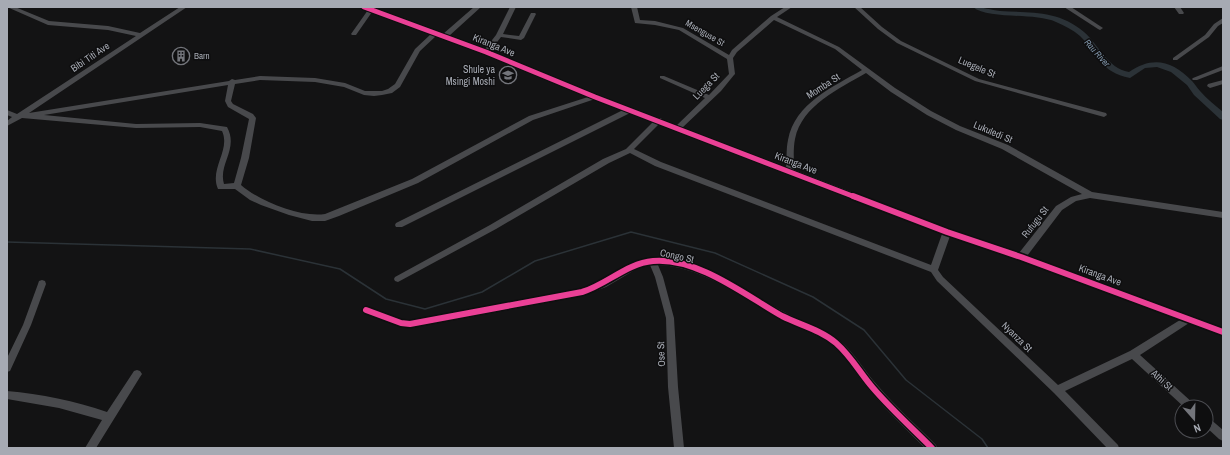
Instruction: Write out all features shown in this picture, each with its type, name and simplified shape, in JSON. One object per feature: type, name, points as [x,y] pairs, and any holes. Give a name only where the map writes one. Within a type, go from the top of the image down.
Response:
[{"type":"street","points":[[10,7],[48,23],[108,28],[140,35]]},
{"type":"street","name":"Bibi Titi Ave","points":[[7,124],[184,7]]},
{"type":"street","points":[[445,36],[478,7]]},
{"type":"street","points":[[486,52],[499,35],[513,7]]},
{"type":"street","name":"Msenguse St","points":[[634,7],[638,22],[655,23],[681,29],[730,58]]},
{"type":"street","points":[[730,58],[734,52],[773,17],[789,7]]},
{"type":"street","name":"Luegele St","points":[[860,7],[880,28],[899,42],[977,80],[1104,115]]},
{"type":"street","points":[[1067,7],[1100,28]]},
{"type":"street","points":[[1177,7],[1181,13]]},
{"type":"street","points":[[354,34],[369,8]]},
{"type":"street","name":"Kiranga Ave","points":[[369,8],[445,36],[595,97],[659,120],[947,232],[1021,256],[1223,332]]},
{"type":"street","points":[[499,35],[521,38],[533,14]]},
{"type":"street","name":"Lukuledi St","points":[[773,17],[837,48],[893,90],[929,113],[958,128],[1005,147],[1090,195],[1223,215]]},
{"type":"street","points":[[1175,59],[1206,36],[1223,20]]},
{"type":"street","points":[[7,112],[19,116],[29,115],[232,81],[271,77],[315,80],[345,85],[369,94],[382,93],[390,91],[398,85],[417,50],[435,33]]},
{"type":"street","name":"Luega St","points":[[678,128],[710,98],[732,74],[730,58]]},
{"type":"street","points":[[1196,79],[1223,68]]},
{"type":"street","name":"Momba St","points":[[790,172],[792,135],[804,110],[866,70]]},
{"type":"street","points":[[662,77],[710,98]]},
{"type":"street","points":[[232,81],[228,101],[230,105],[253,118],[245,158],[237,186]]},
{"type":"street","points":[[1210,86],[1223,82]]},
{"type":"street","points":[[29,115],[136,126],[200,125],[225,129],[227,133],[227,151],[219,179],[221,187],[226,188],[237,186],[248,195],[278,208],[322,218],[415,181],[531,118],[595,97]]},
{"type":"street","points":[[399,225],[630,110]]},
{"type":"street","points":[[398,279],[606,161],[630,150],[630,148],[659,120]]},
{"type":"street","points":[[630,150],[658,164],[934,270],[947,232]]},
{"type":"street","name":"Rufugu St","points":[[1021,256],[1059,208],[1074,199],[1090,195]]},
{"type":"street","name":"Congo St","points":[[366,310],[401,323],[410,324],[486,312],[586,291],[602,285],[634,265],[652,261],[662,261],[698,271],[744,292],[784,316],[828,337],[842,348],[874,389],[932,448]]},
{"type":"street","name":"Ose St","points":[[652,261],[659,277],[670,318],[673,387],[680,448]]},
{"type":"street","name":"Nyanza St","points":[[934,270],[940,278],[1057,390],[1114,448]]},
{"type":"street","points":[[7,368],[27,325],[42,284]]},
{"type":"street","points":[[1057,390],[1133,354],[1188,319]]},
{"type":"street","name":"Athi St","points":[[1133,354],[1182,399]]},
{"type":"street","points":[[90,448],[137,374]]},
{"type":"street","points":[[7,395],[32,397],[82,408],[109,417]]},
{"type":"street","points":[[1214,428],[1223,436]]},
{"type":"waterway","name":"Rau River","points":[[977,7],[992,12],[1041,15],[1063,22],[1082,35],[1106,63],[1121,73],[1130,75],[1143,66],[1158,64],[1174,70],[1190,83],[1197,93],[1223,117]]},
{"type":"waterway","points":[[7,242],[250,249],[340,269],[386,299],[425,309],[482,292],[535,261],[631,232],[715,253],[813,297],[864,330],[906,380],[982,439],[988,448]]},
{"type":"cycle path","points":[[364,7],[486,52],[595,97],[947,232],[1021,257],[1223,332]]},
{"type":"cycle path","points":[[366,310],[401,323],[410,324],[582,292],[595,288],[627,270],[644,263],[654,261],[670,262],[687,266],[721,280],[783,316],[821,333],[835,342],[850,357],[880,396],[932,448]]},
{"type":"place","name":"Barn","points":[[181,56]]},
{"type":"place","name":"Shule ya Msingi Moshi","points":[[508,75]]}]
